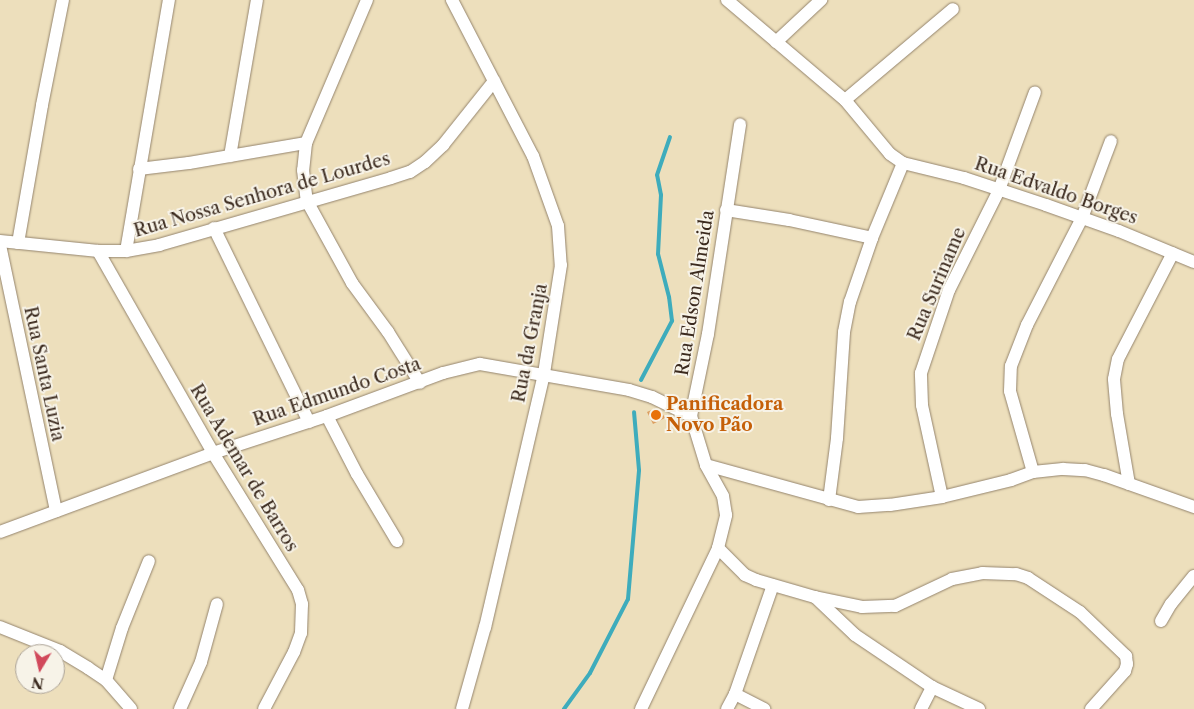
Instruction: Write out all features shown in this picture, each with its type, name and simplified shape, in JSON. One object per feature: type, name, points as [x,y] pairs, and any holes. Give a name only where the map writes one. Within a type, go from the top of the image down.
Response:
[{"type":"street","points":[[18,242],[42,104],[63,0]]},
{"type":"street","points":[[126,252],[169,0]]},
{"type":"street","points":[[230,156],[257,0]]},
{"type":"street","points":[[367,0],[306,143],[303,170],[307,201],[352,283],[388,332],[420,383]]},
{"type":"street","name":"Rua da Granja","points":[[452,0],[533,156],[558,226],[561,265],[544,374],[485,627],[462,709]]},
{"type":"street","points":[[727,0],[845,100],[890,154],[903,163],[872,238],[850,302],[844,332],[829,500]]},
{"type":"street","points":[[776,42],[821,0]]},
{"type":"street","points":[[845,100],[953,9]]},
{"type":"street","name":"Rua Nossa Senhora de Lourdes","points":[[0,240],[98,251],[126,252],[410,172],[426,162],[443,145],[494,81]]},
{"type":"street","name":"Rua Suriname","points":[[942,497],[922,405],[920,373],[949,290],[998,190],[1035,92]]},
{"type":"street","name":"Rua Edson Almeida","points":[[641,709],[718,548],[726,515],[723,496],[706,465],[691,416],[708,334],[740,124]]},
{"type":"street","points":[[1033,472],[1010,391],[1011,366],[1027,325],[1082,218],[1112,141]]},
{"type":"street","points":[[139,168],[230,156],[306,143]]},
{"type":"street","name":"Rua Edvaldo Borges","points":[[903,163],[998,190],[1119,230],[1194,262]]},
{"type":"street","points":[[726,210],[789,220],[872,238]]},
{"type":"street","points":[[214,228],[309,422]]},
{"type":"street","name":"Rua Santa Luzia","points":[[0,245],[56,511]]},
{"type":"street","name":"Rua Ademar de Barros","points":[[98,251],[213,453],[298,590],[302,604],[301,633],[294,652],[264,709]]},
{"type":"street","points":[[1129,484],[1115,405],[1114,379],[1118,359],[1173,253]]},
{"type":"street","name":"Rua Edmundo Costa","points":[[0,532],[213,453],[327,416],[443,373],[480,364],[544,374],[642,394],[691,416]]},
{"type":"street","points":[[327,416],[357,474],[397,542]]},
{"type":"street","points":[[706,465],[858,507],[942,497],[1011,480],[1033,472],[1063,469],[1085,470],[1194,508]]},
{"type":"street","points":[[718,548],[745,575],[815,597],[862,607],[896,606],[952,579],[982,573],[1016,574],[1048,589],[1074,607],[1126,656],[1127,664],[1124,671],[1091,709]]},
{"type":"street","points":[[106,680],[122,628],[148,561]]},
{"type":"street","points":[[1161,622],[1171,604],[1194,576]]},
{"type":"street","points":[[727,709],[735,694],[773,585]]},
{"type":"street","points":[[815,597],[839,622],[862,640],[932,687],[979,709]]},
{"type":"street","points":[[180,709],[201,662],[217,604]]},
{"type":"street","points":[[0,627],[60,651],[106,680],[132,709]]},
{"type":"street","points":[[921,709],[932,687]]},
{"type":"street","points":[[735,694],[764,709]]},
{"type":"building","name":"Panificadora Novo Pão","points":[[656,408],[661,411],[665,418],[653,424],[647,412]]},
{"type":"waterway","points":[[641,380],[672,321],[669,297],[658,254],[661,195],[657,175],[670,137]]},
{"type":"waterway","points":[[564,709],[590,673],[628,599],[639,470],[634,412]]},
{"type":"place","name":"Panificadora Novo Pão","points":[[656,415]]}]
